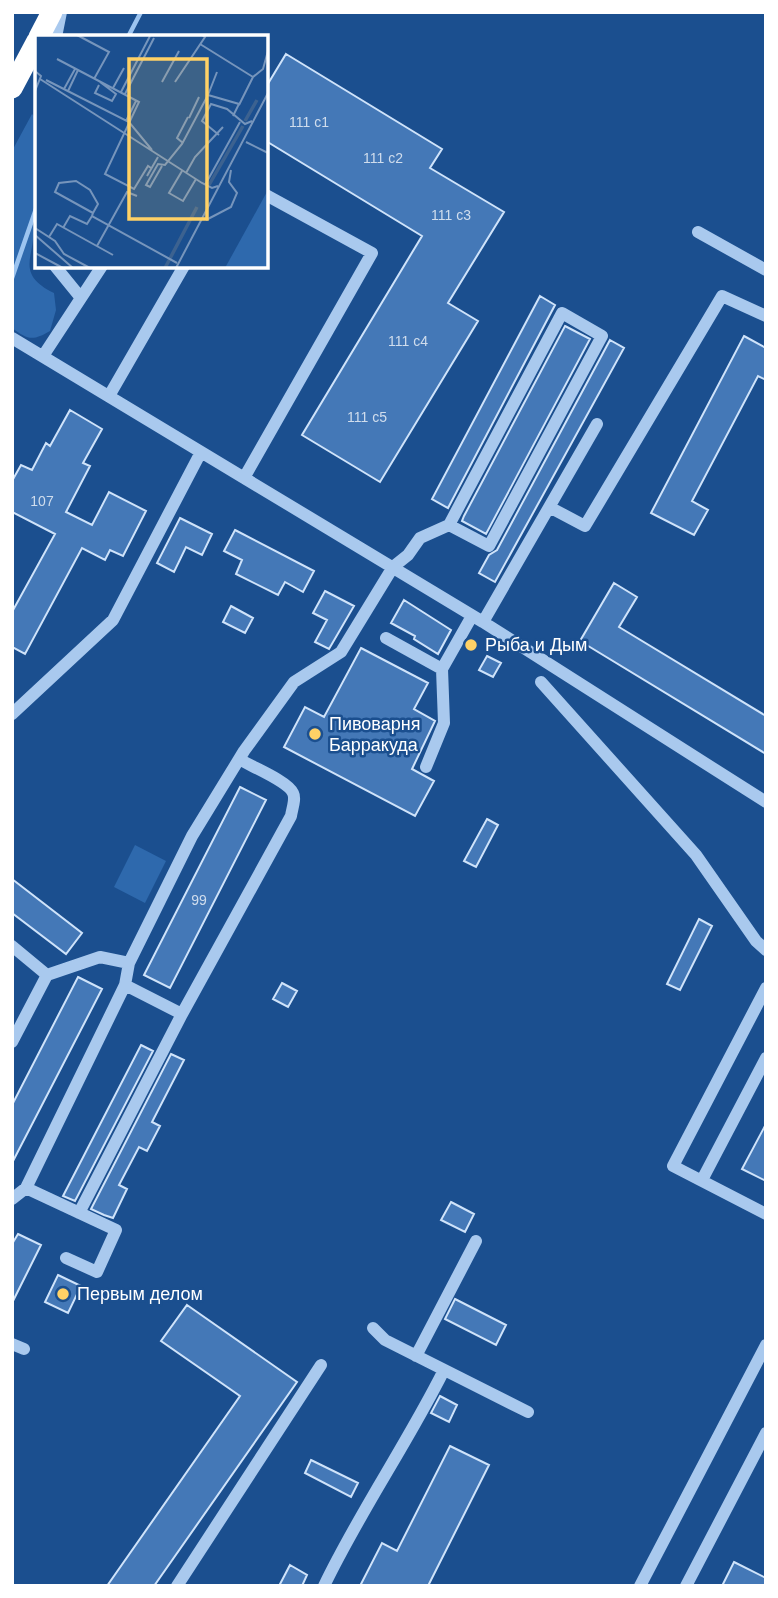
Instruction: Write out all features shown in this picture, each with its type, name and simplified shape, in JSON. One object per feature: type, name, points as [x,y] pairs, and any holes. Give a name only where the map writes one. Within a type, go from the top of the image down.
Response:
[{"type":"highway","points":[[40,35],[52,12]]},
{"type":"highway","points":[[12,88],[35,45]]},
{"type":"street","points":[[56,35],[61,12]]},
{"type":"street","points":[[244,478],[372,253],[268,196]]},
{"type":"street","points":[[698,232],[766,270]]},
{"type":"street","points":[[57,268],[81,298]]},
{"type":"street","points":[[43,356],[101,268]]},
{"type":"street","points":[[109,396],[183,268]]},
{"type":"street","points":[[551,508],[584,526],[722,296],[766,316]]},
{"type":"street","points":[[12,1199],[26,1188],[125,985],[130,963],[192,836],[239,759],[293,682],[341,652],[393,567],[408,555],[419,538],[449,525],[562,313],[602,336],[489,547],[449,525]]},
{"type":"street","points":[[12,339],[393,567],[766,802]]},
{"type":"street","points":[[426,767],[444,723],[442,669],[551,508],[597,424]]},
{"type":"street","points":[[12,714],[113,621],[201,452]]},
{"type":"street","points":[[386,638],[442,669]]},
{"type":"street","points":[[541,682],[696,855],[756,941],[766,950]]},
{"type":"street","points":[[79,1213],[182,1014],[291,816],[293,793],[286,785],[239,759]]},
{"type":"street","points":[[12,946],[47,975]]},
{"type":"street","points":[[12,1042],[47,975],[100,957],[130,963]]},
{"type":"street","points":[[125,985],[182,1014]]},
{"type":"street","points":[[766,988],[673,1166],[766,1213]]},
{"type":"street","points":[[702,1180],[766,1058]]},
{"type":"street","points":[[26,1188],[116,1230],[97,1272],[66,1258]]},
{"type":"street","points":[[416,1356],[476,1241]]},
{"type":"street","points":[[373,1328],[385,1340],[528,1412]]},
{"type":"street","points":[[640,1586],[766,1345]]},
{"type":"street","points":[[177,1586],[321,1365]]},
{"type":"street","points":[[324,1586],[348,1536],[372,1499],[402,1441],[416,1425],[443,1370]]},
{"type":"street","points":[[686,1586],[766,1433]]},
{"type":"shaded area","points":[[32,114],[35,117],[35,210],[31,219],[33,241],[30,268],[33,277],[54,293],[56,310],[50,331],[31,338],[12,328],[12,151]]},
{"type":"shaded area","points":[[135,845],[166,861],[145,903],[114,887]]},
{"type":"building","points":[[286,54],[442,149],[430,168],[504,212],[448,303],[478,321],[380,482],[302,435],[422,236],[268,142],[268,84]]},
{"type":"building","points":[[540,296],[555,305],[448,508],[432,499]]},
{"type":"building","points":[[565,326],[590,339],[486,534],[462,521]]},
{"type":"building","points":[[744,336],[766,348],[766,380],[758,376],[692,501],[708,510],[694,535],[651,513]]},
{"type":"building","points":[[610,340],[624,348],[495,582],[479,573],[489,555],[497,550]]},
{"type":"building","points":[[70,410],[102,429],[83,463],[90,466],[66,512],[92,525],[109,492],[146,511],[123,556],[110,550],[105,560],[82,548],[25,654],[12,647],[12,612],[55,534],[12,512],[12,481],[21,465],[32,470],[46,443],[50,446]]},
{"type":"building","points":[[180,518],[212,534],[202,555],[186,547],[174,572],[157,563]]},
{"type":"building","points":[[235,530],[314,571],[303,592],[285,582],[278,595],[236,574],[242,560],[224,551]]},
{"type":"building","points":[[614,583],[637,597],[619,627],[766,716],[766,754],[580,641]]},
{"type":"building","points":[[325,591],[354,606],[329,649],[315,642],[327,620],[313,613]]},
{"type":"building","points":[[404,600],[451,630],[438,654],[414,639],[415,636],[391,623]]},
{"type":"building","points":[[231,606],[253,618],[245,633],[223,622]]},
{"type":"building","points":[[361,648],[428,683],[414,709],[435,721],[412,769],[434,781],[415,816],[284,747],[305,707],[324,717]]},
{"type":"building","points":[[487,656],[501,663],[493,677],[479,670]]},
{"type":"building","points":[[240,787],[266,800],[170,988],[144,975]]},
{"type":"building","points":[[487,819],[498,825],[476,867],[464,861]]},
{"type":"building","points":[[12,879],[82,933],[66,954],[12,913]]},
{"type":"building","points":[[699,919],[712,926],[680,990],[667,984]]},
{"type":"building","points":[[78,977],[102,989],[12,1163],[12,1105]]},
{"type":"building","points":[[282,983],[297,991],[288,1007],[273,999]]},
{"type":"building","points":[[141,1045],[153,1051],[75,1201],[63,1196]]},
{"type":"building","points":[[171,1054],[184,1060],[152,1122],[160,1126],[147,1151],[139,1147],[119,1185],[127,1189],[113,1218],[91,1209]]},
{"type":"building","points":[[766,1124],[766,1181],[742,1169]]},
{"type":"building","points":[[451,1202],[474,1214],[465,1232],[441,1220]]},
{"type":"building","points":[[18,1234],[41,1245],[12,1303],[12,1244]]},
{"type":"building","name":"Первым делом","points":[[58,1275],[81,1286],[68,1313],[45,1302]]},
{"type":"building","points":[[455,1299],[506,1325],[496,1345],[445,1319]]},
{"type":"building","points":[[187,1305],[297,1382],[154,1586],[107,1586],[240,1396],[161,1341]]},
{"type":"building","points":[[440,1396],[457,1405],[449,1422],[431,1413]]},
{"type":"building","points":[[450,1446],[489,1465],[428,1586],[360,1586],[382,1543],[397,1551]]},
{"type":"building","points":[[311,1460],[358,1483],[351,1497],[305,1473]]},
{"type":"building","points":[[734,1562],[766,1578],[766,1586],[722,1586]]},
{"type":"building","points":[[290,1565],[307,1575],[302,1586],[279,1586]]},
{"type":"waterway","points":[[129,35],[141,12]]},
{"type":"waterway","points":[[12,278],[35,212]]},
{"type":"place","name":"Рыба и Дым","points":[[471,645]]},
{"type":"place","name":"Пивоварня Барракуда","points":[[315,734]]},
{"type":"place","name":"Первым делом","points":[[63,1294]]}]
